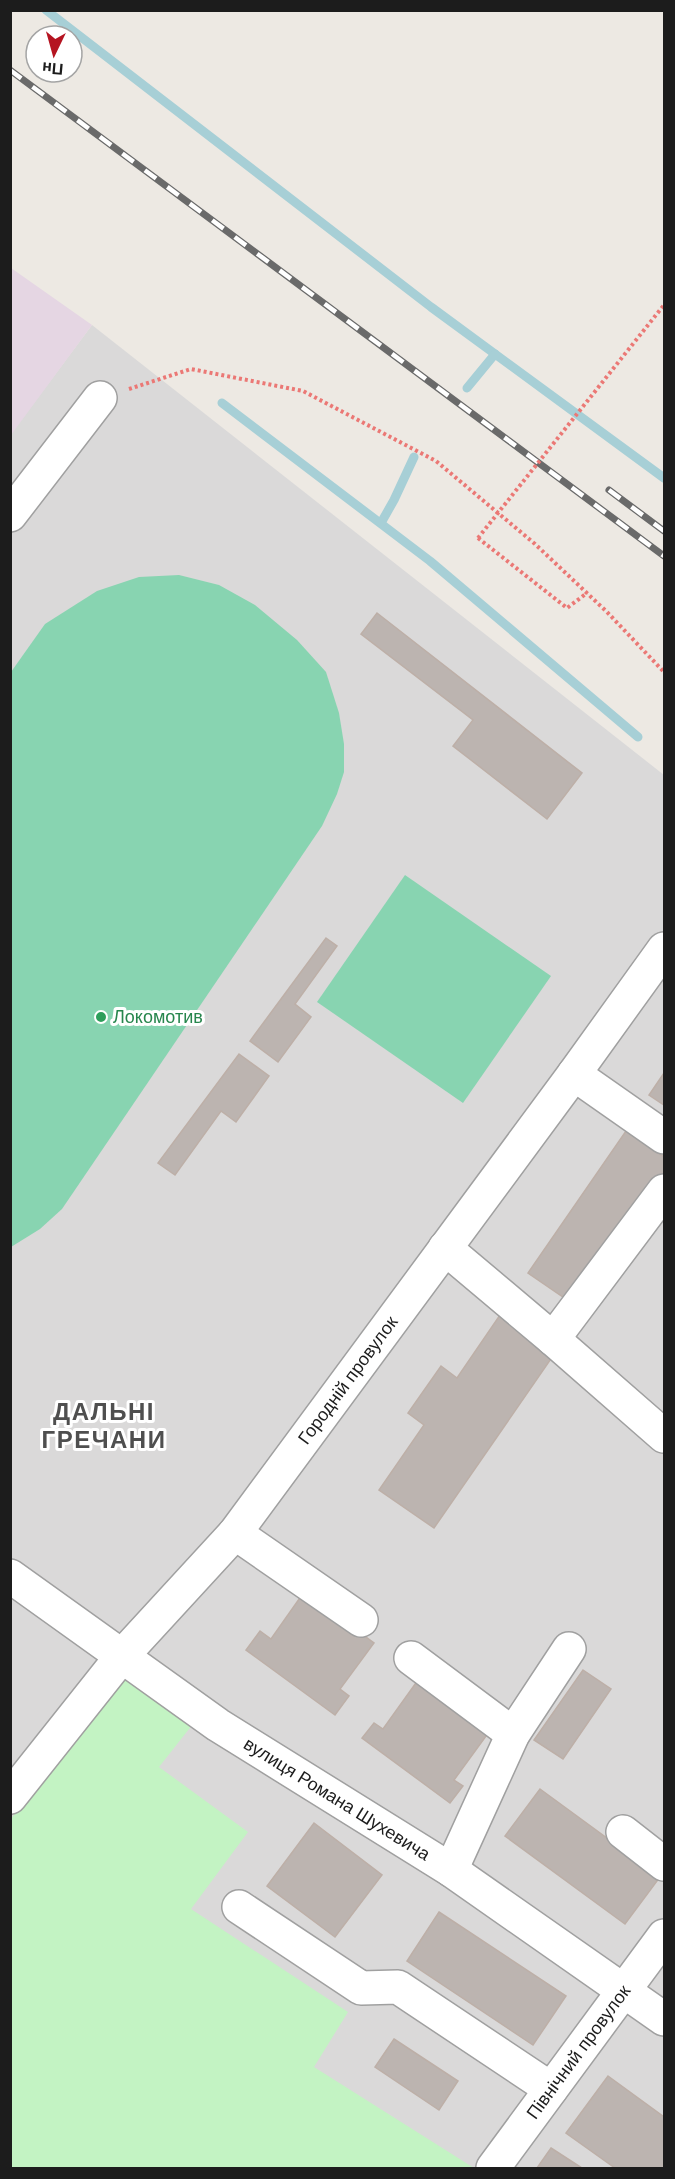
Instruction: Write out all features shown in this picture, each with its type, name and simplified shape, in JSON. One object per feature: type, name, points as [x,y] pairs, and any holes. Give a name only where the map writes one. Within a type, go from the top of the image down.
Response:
[{"type":"street","points":[[10,515],[100,398]]},
{"type":"street","name":"Городній провулок","points":[[12,1790],[122,1656],[235,1533],[664,949]]},
{"type":"street","points":[[574,1074],[664,1137]]},
{"type":"street","points":[[553,1339],[664,1191]]},
{"type":"street","points":[[445,1248],[664,1436]]},
{"type":"street","points":[[235,1533],[361,1620]]},
{"type":"street","name":"вулиця Романа Шухевича","points":[[10,1576],[218,1725],[451,1870],[664,2019]]},
{"type":"street","points":[[451,1870],[513,1734],[569,1649]]},
{"type":"street","points":[[411,1658],[513,1734]]},
{"type":"street","points":[[623,1832],[664,1864]]},
{"type":"street","points":[[239,1907],[361,1988],[398,1987],[551,2089]]},
{"type":"street","name":"Північний провулок","points":[[493,2169],[664,1936]]},
{"type":"path","points":[[587,593],[567,608],[478,538],[664,305]]},
{"type":"path","points":[[100,398],[191,369],[303,391],[436,462],[535,544],[587,593],[664,672]]},
{"type":"shaded area","points":[[11,268],[92,325],[11,435]]},
{"type":"shaded area","points":[[92,325],[664,775],[664,2168],[11,2168],[10,435]]},
{"type":"green space","name":"Локомотив","points":[[179,575],[219,585],[255,605],[297,640],[326,672],[339,713],[344,744],[344,772],[337,794],[322,826],[62,1209],[40,1229],[11,1247],[11,672],[45,624],[97,591],[139,577]]},
{"type":"green space","points":[[405,875],[551,976],[463,1103],[317,1002]]},
{"type":"green space","points":[[125,1675],[193,1724],[159,1767],[248,1832],[191,1909],[348,2012],[314,2067],[474,2168],[11,2168],[10,1820]]},
{"type":"building","points":[[377,613],[582,773],[547,819],[453,746],[473,720],[361,634]]},
{"type":"building","points":[[326,938],[337,946],[295,1004],[311,1017],[278,1062],[250,1041]]},
{"type":"building","points":[[239,1054],[269,1076],[236,1122],[221,1111],[175,1175],[158,1163]]},
{"type":"building","points":[[664,1073],[664,1105],[649,1095]]},
{"type":"building","points":[[626,1131],[664,1157],[664,1178],[576,1306],[528,1273]]},
{"type":"building","points":[[500,1315],[555,1353],[434,1528],[379,1490],[424,1425],[408,1413],[441,1366],[457,1378]]},
{"type":"building","points":[[304,1592],[374,1643],[340,1689],[349,1696],[335,1715],[246,1650],[260,1631],[271,1639]]},
{"type":"building","points":[[583,1670],[611,1689],[563,1759],[534,1740]]},
{"type":"building","points":[[418,1680],[489,1732],[454,1780],[463,1786],[450,1803],[362,1738],[374,1723],[383,1729]]},
{"type":"building","points":[[540,1789],[660,1877],[625,1924],[505,1836]]},
{"type":"building","points":[[314,1823],[382,1875],[335,1937],[267,1886]]},
{"type":"building","points":[[439,1912],[566,1996],[533,2045],[407,1961]]},
{"type":"building","points":[[394,2039],[458,2081],[439,2110],[375,2067]]},
{"type":"building","points":[[608,2076],[664,2117],[664,2168],[615,2168],[566,2133]]},
{"type":"building","points":[[551,2148],[582,2168],[537,2168]]},
{"type":"waterway","points":[[46,10],[431,307],[664,478]]},
{"type":"waterway","points":[[467,388],[495,354]]},
{"type":"waterway","points":[[222,403],[430,561],[638,737]]},
{"type":"waterway","points":[[381,523],[414,457]]},
{"type":"railway","points":[[10,70],[664,556]]},
{"type":"railway","points":[[609,490],[664,531]]},
{"type":"place","name":"Локомотив","points":[[101,1017]]},
{"type":"district","name":"ДАЛЬНІ ГРЕЧАНИ","points":[[104,1426]]}]
